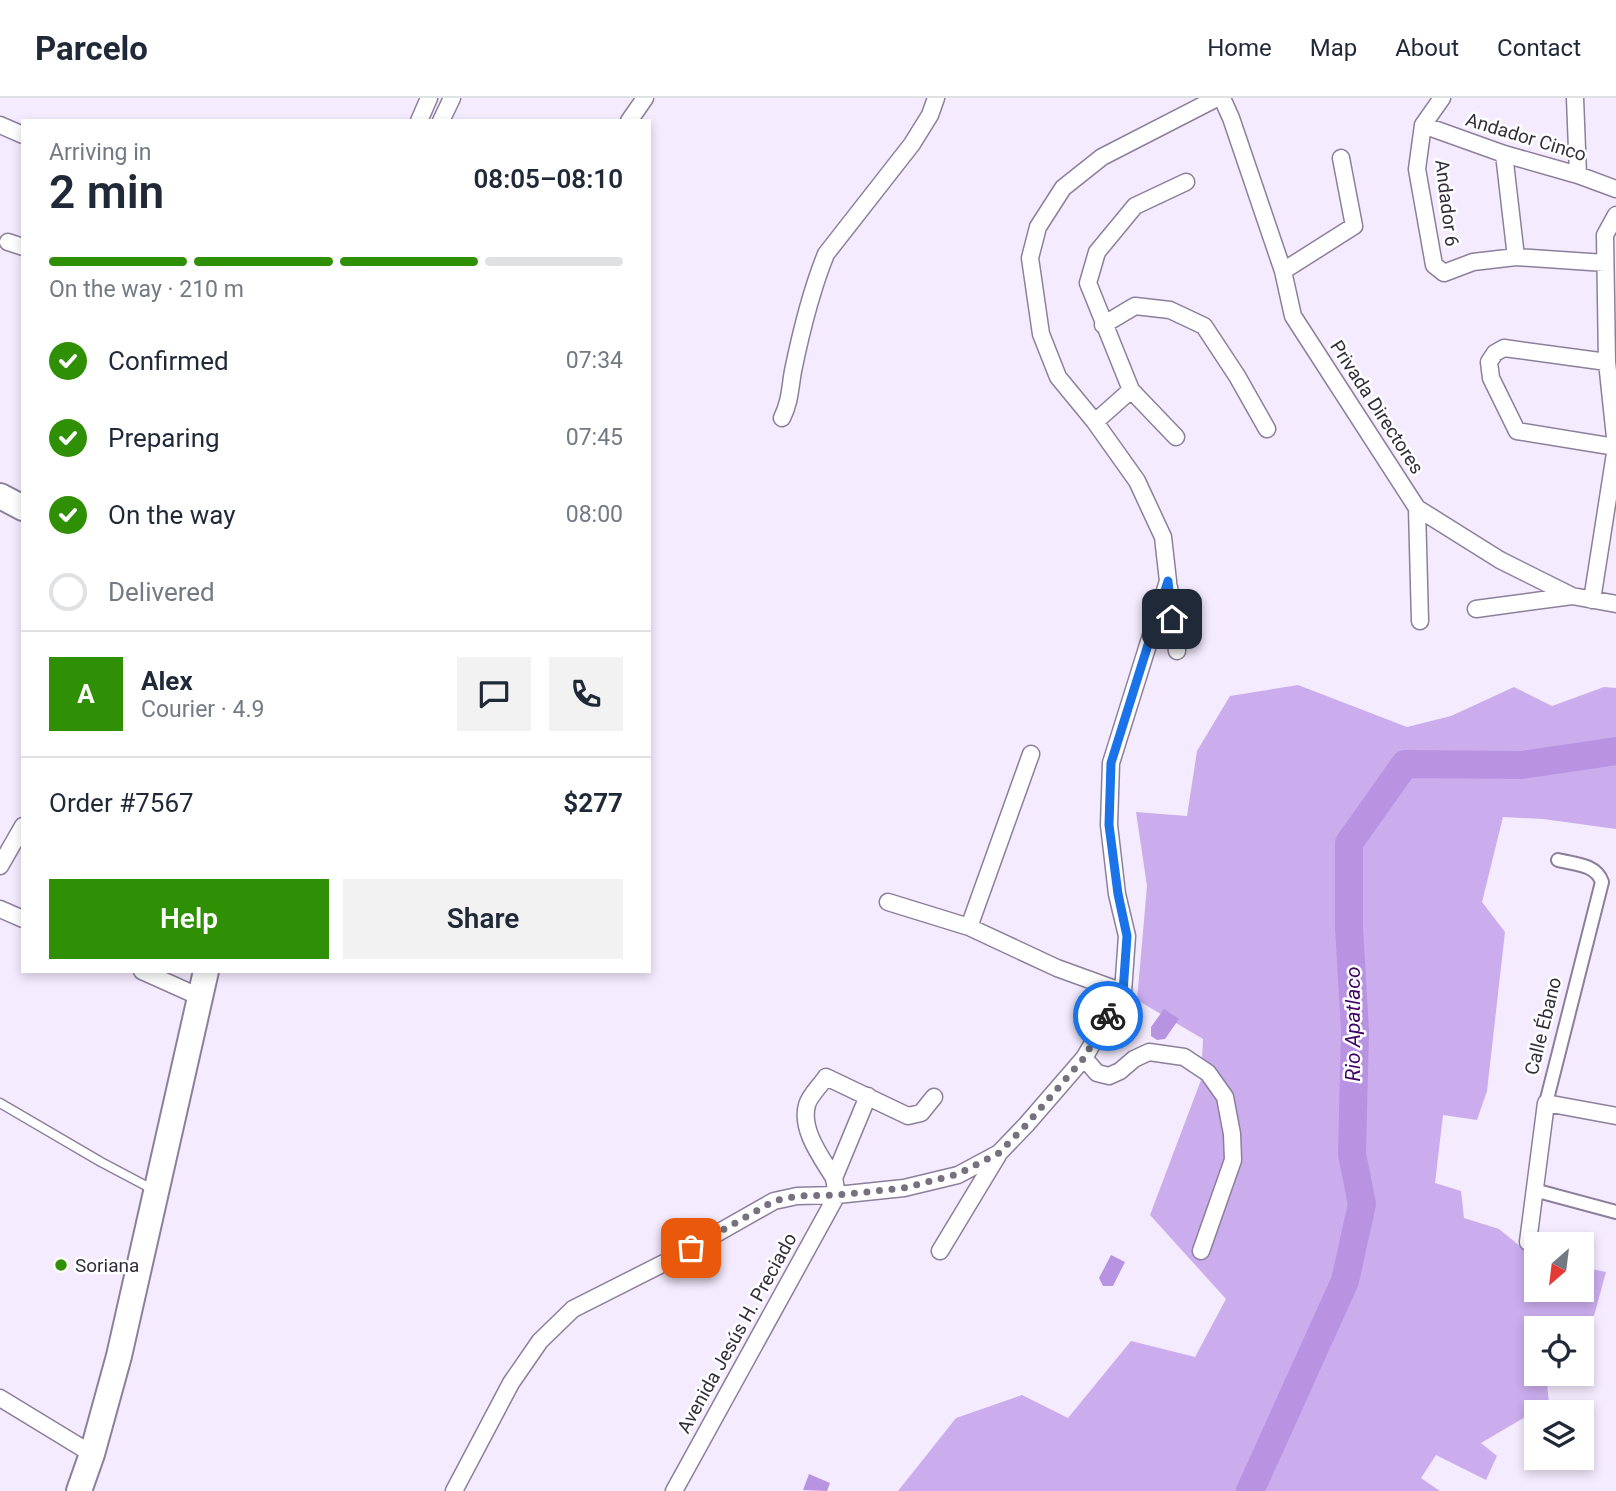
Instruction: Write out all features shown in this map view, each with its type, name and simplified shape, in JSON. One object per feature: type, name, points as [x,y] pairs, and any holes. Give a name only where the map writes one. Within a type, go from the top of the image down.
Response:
[{"type":"main road","points":[[0,496],[21,507]]},
{"type":"main road","points":[[79,1491],[119,1356],[205,973]]},
{"type":"street","points":[[420,119],[429,98]]},
{"type":"street","points":[[443,119],[452,98]]},
{"type":"street","points":[[630,119],[645,98]]},
{"type":"street","points":[[782,418],[790,399],[798,351],[826,254],[912,144],[930,115],[936,98]]},
{"type":"street","points":[[1177,651],[1163,537],[1137,481],[1095,422],[1058,377],[1041,334],[1030,258],[1038,227],[1063,188],[1102,157],[1219,98]]},
{"type":"street","name":"Privada Directores","points":[[1219,98],[1231,118],[1283,271],[1293,316],[1417,508],[1500,560],[1572,596],[1616,604]]},
{"type":"street","name":"Andador 6","points":[[1442,98],[1423,125],[1417,169],[1434,265],[1444,273],[1473,262],[1516,257]]},
{"type":"street","points":[[1575,98],[1578,175]]},
{"type":"street","points":[[0,125],[21,134]]},
{"type":"street","name":"Andador Cinco","points":[[1423,125],[1616,189]]},
{"type":"street","points":[[1504,154],[1516,257],[1605,263]]},
{"type":"street","points":[[1283,271],[1354,226],[1340,158]]},
{"type":"street","points":[[1176,437],[1131,390],[1088,283],[1097,252],[1135,206],[1186,182]]},
{"type":"street","points":[[1592,600],[1616,447],[1607,362],[1605,235],[1616,215]]},
{"type":"street","points":[[1103,325],[1135,306],[1170,310],[1204,326],[1267,429]]},
{"type":"street","points":[[1607,362],[1504,348],[1495,353],[1489,362],[1491,378],[1517,431],[1616,447]]},
{"type":"street","points":[[1095,422],[1131,390]]},
{"type":"street","points":[[1417,508],[1420,621]]},
{"type":"street","points":[[940,1251],[999,1153],[1084,1058],[1123,992],[1127,936],[1118,894],[1109,825],[1111,763],[1168,581]]},
{"type":"street","points":[[1476,609],[1572,596]]},
{"type":"street","points":[[969,927],[1031,754]]},
{"type":"street","points":[[0,866],[21,829]]},
{"type":"street","name":"Calle Ébano","points":[[1529,1232],[1546,1103],[1602,882],[1600,874],[1592,868],[1558,860]]},
{"type":"street","points":[[888,902],[969,927],[1057,968],[1123,992]]},
{"type":"street","points":[[0,909],[21,918]]},
{"type":"street","points":[[146,973],[200,997]]},
{"type":"street","points":[[1084,1058],[1097,1073],[1109,1076],[1149,1052],[1184,1056],[1208,1073],[1225,1097],[1232,1134],[1233,1160],[1201,1251]]},
{"type":"street","points":[[837,1195],[834,1178],[816,1150],[807,1123],[807,1104],[827,1077],[908,1116],[921,1113],[934,1097]]},
{"type":"street","points":[[834,1178],[868,1097]]},
{"type":"street","points":[[1546,1103],[1616,1116]]},
{"type":"street","points":[[454,1491],[512,1383],[540,1341],[573,1309],[774,1201],[797,1196],[904,1188],[958,1174],[999,1153]]},
{"type":"street","points":[[1534,1190],[1616,1212]]},
{"type":"street","name":"Avenida Jesús H. Preciado","points":[[674,1491],[837,1195]]},
{"type":"street","points":[[0,1398],[92,1454]]},
{"type":"lane","points":[[0,1103],[156,1191]]},
{"type":"shaded area","points":[[1298,685],[1407,727],[1451,716],[1514,687],[1552,706],[1604,687],[1616,688],[1616,829],[1543,819],[1503,817],[1482,902],[1505,932],[1487,1091],[1477,1120],[1443,1115],[1435,1183],[1461,1191],[1464,1218],[1499,1229],[1524,1249],[1524,1302],[1594,1302],[1594,1270],[1606,1272],[1594,1316],[1524,1316],[1524,1386],[1547,1386],[1549,1400],[1524,1400],[1524,1418],[1481,1443],[1497,1456],[1486,1480],[1436,1455],[1421,1478],[1440,1491],[898,1491],[956,1418],[1022,1395],[1068,1418],[1131,1341],[1195,1357],[1226,1299],[1150,1215],[1201,1080],[1203,1039],[1137,1000],[1147,886],[1136,812],[1187,816],[1197,751],[1230,696]]},
{"type":"shaded area","points":[[1164,1009],[1179,1019],[1165,1039],[1157,1040],[1151,1036],[1151,1027]]},
{"type":"shaded area","points":[[1111,1255],[1125,1262],[1113,1286],[1103,1286],[1099,1278]]},
{"type":"shaded area","points":[[809,1474],[830,1483],[827,1491],[803,1490]]},
{"type":"waterway","name":"Rio Apatlaco","points":[[1250,1491],[1345,1281],[1362,1204],[1352,1154],[1355,1031],[1349,927],[1349,843],[1405,764],[1522,765],[1616,751]]},
{"type":"way so far","points":[[691,1248],[774,1201],[797,1196],[904,1188],[958,1174],[999,1153],[1084,1058],[1108,1016]]},
{"type":"place","name":"Soriana","points":[[61,1265]]},
{"type":"route","points":[[1108,1016],[1123,992],[1127,936],[1118,894],[1109,825],[1111,763],[1168,581],[1172,619]]}]
